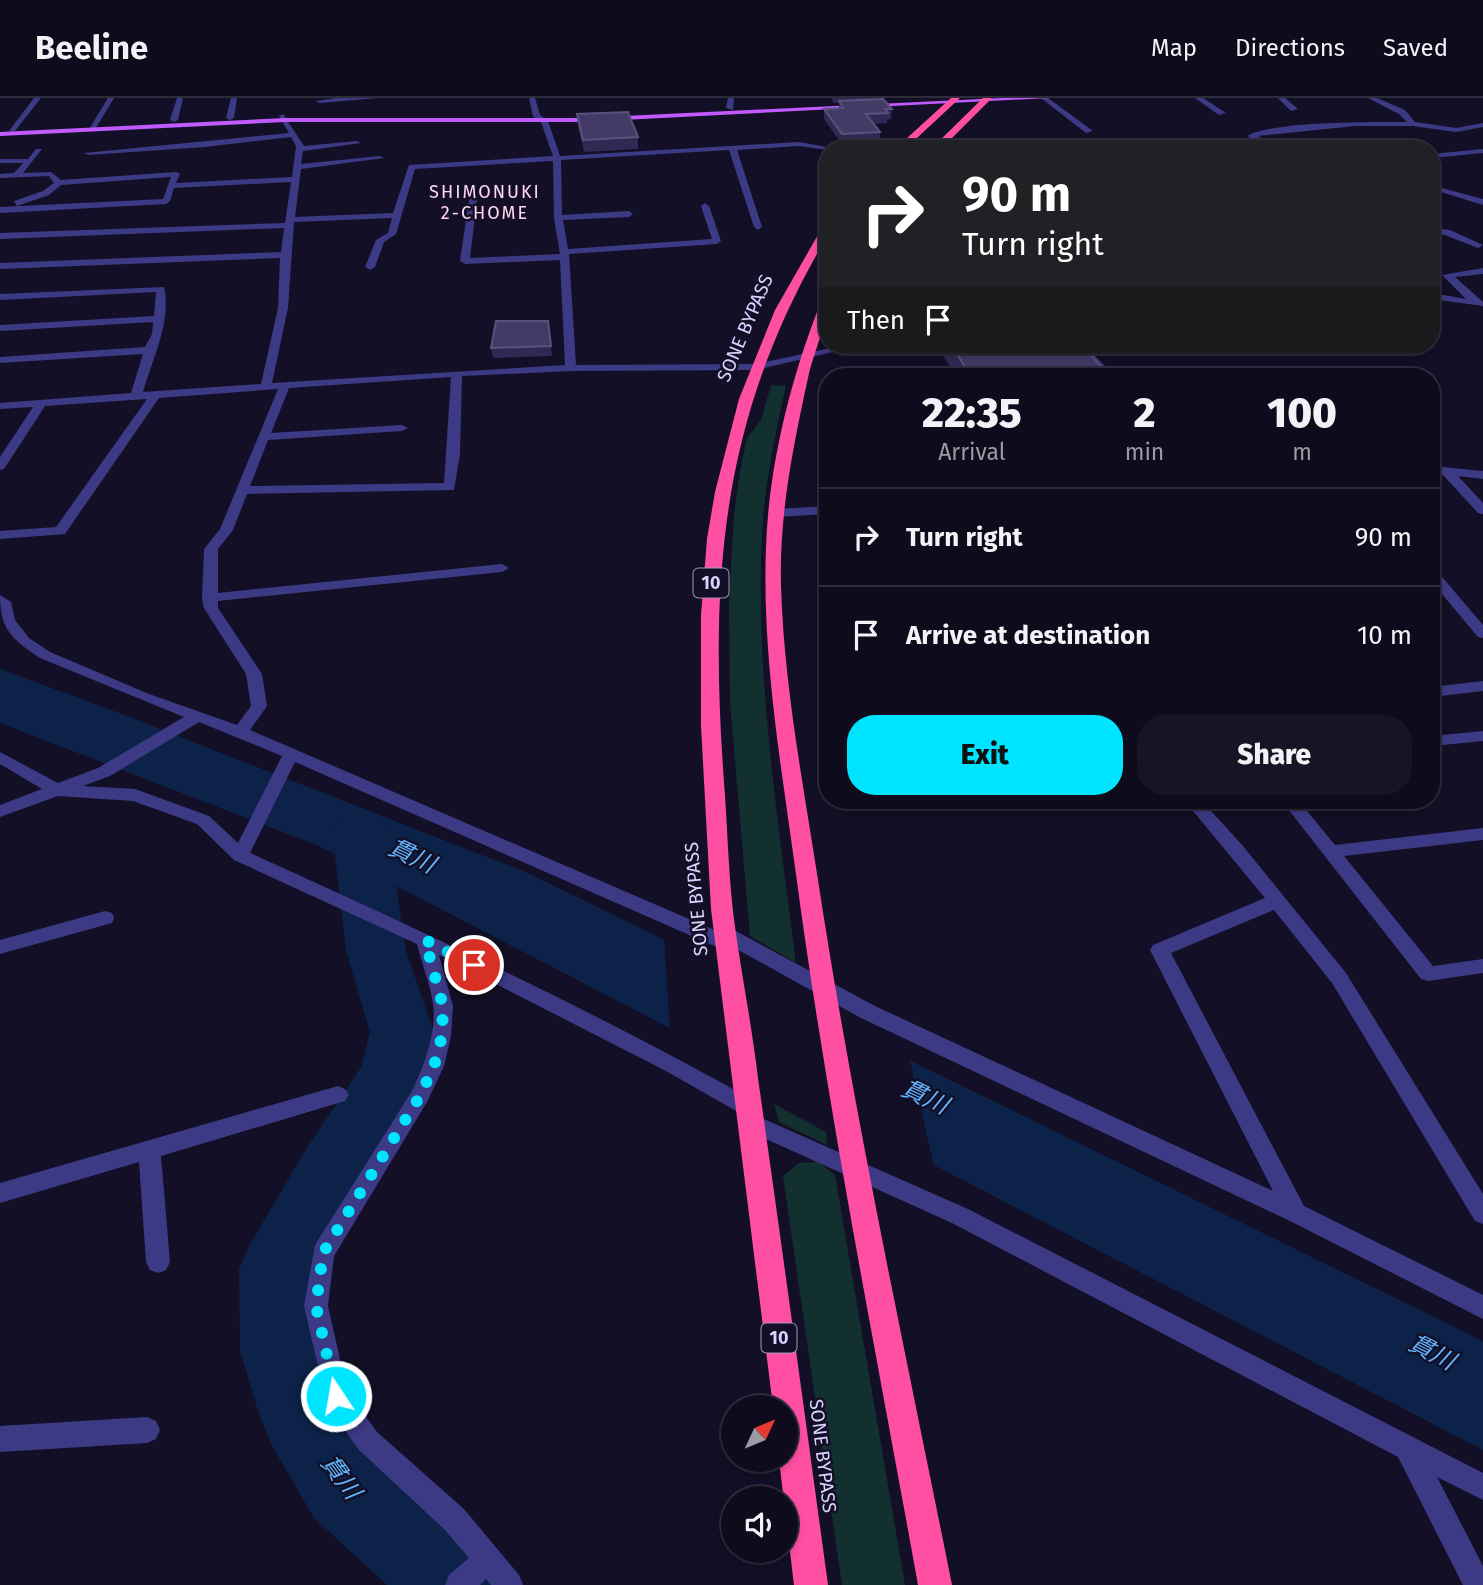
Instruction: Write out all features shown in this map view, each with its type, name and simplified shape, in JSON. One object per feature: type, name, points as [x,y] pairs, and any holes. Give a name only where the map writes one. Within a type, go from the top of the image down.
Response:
[{"type":"highway","points":[[909,140],[954,100]]},
{"type":"highway","points":[[944,140],[986,100]]},
{"type":"highway","name":"SONE BYPASS","points":[[811,1585],[727,946],[710,724],[711,587],[728,468],[739,416],[756,367],[805,261],[819,240]]},
{"type":"highway","points":[[819,323],[807,354],[785,451],[776,513],[773,586],[783,713],[823,995],[935,1585]]},
{"type":"main road","points":[[0,132],[314,116],[540,118],[933,98]]},
{"type":"main road","points":[[0,132],[12,129],[93,127],[229,118],[540,118],[1045,98]]},
{"type":"street","points":[[12,129],[38,98]]},
{"type":"street","points":[[93,127],[111,98]]},
{"type":"street","points":[[174,120],[180,98]]},
{"type":"street","points":[[229,118],[234,98]]},
{"type":"street","points":[[314,116],[319,100],[376,98]]},
{"type":"street","points":[[532,98],[557,158],[558,218],[564,254],[571,368]]},
{"type":"street","points":[[730,108],[731,98]]},
{"type":"street","points":[[1045,98],[1088,131]]},
{"type":"street","points":[[1198,98],[1222,113]]},
{"type":"street","points":[[1281,98],[1294,109]]},
{"type":"street","points":[[1371,98],[1402,112],[1413,124]]},
{"type":"street","points":[[266,386],[283,309],[285,256],[300,149],[284,118]]},
{"type":"street","points":[[1260,140],[1251,136],[1262,132],[1301,128],[1413,124],[1456,130],[1483,125]]},
{"type":"street","points":[[1301,128],[1317,138]]},
{"type":"street","points":[[88,153],[205,145],[292,135]]},
{"type":"street","points":[[300,149],[357,142]]},
{"type":"street","points":[[370,267],[380,240],[392,234],[412,167],[799,144],[819,147]]},
{"type":"street","points":[[733,150],[758,227]]},
{"type":"street","points":[[16,176],[39,151]]},
{"type":"street","points":[[1440,155],[1483,151]]},
{"type":"street","points":[[298,167],[380,158]]},
{"type":"street","points":[[0,161],[29,161]]},
{"type":"street","points":[[0,176],[51,174],[59,183]]},
{"type":"street","points":[[176,174],[166,201],[0,210],[46,193],[59,183],[176,174]]},
{"type":"street","points":[[171,186],[296,179]]},
{"type":"street","points":[[1441,189],[1483,202]]},
{"type":"street","points":[[473,200],[465,261],[717,240],[705,206]]},
{"type":"street","points":[[558,218],[629,214]]},
{"type":"street","points":[[0,236],[397,215]]},
{"type":"street","points":[[1440,232],[1478,245]]},
{"type":"street","points":[[0,266],[285,256]]},
{"type":"street","points":[[1480,304],[1447,275],[1483,271]]},
{"type":"street","points":[[0,297],[161,289],[157,334],[149,350],[136,397]]},
{"type":"street","points":[[1440,297],[1480,304]]},
{"type":"street","points":[[0,328],[158,318]]},
{"type":"street","points":[[0,360],[149,350]]},
{"type":"street","points":[[0,406],[457,373],[571,368],[756,367],[819,352]]},
{"type":"street","points":[[1087,354],[1101,368]]},
{"type":"street","points":[[243,491],[450,487],[457,373]]},
{"type":"street","points":[[240,732],[259,706],[254,674],[211,608],[211,549],[226,530],[285,385]]},
{"type":"street","points":[[0,535],[60,531],[155,395]]},
{"type":"street","points":[[0,466],[41,404]]},
{"type":"street","points":[[266,437],[402,428]]},
{"type":"street","points":[[1440,471],[1483,475]]},
{"type":"street","points":[[1447,472],[1483,510]]},
{"type":"street","points":[[776,513],[819,511]]},
{"type":"street","points":[[209,598],[502,568]]},
{"type":"street","points":[[1440,584],[1483,634]]},
{"type":"street","points":[[0,599],[4,601],[8,620],[24,640],[44,655],[191,720],[240,732],[288,760],[727,946],[823,995],[868,1012],[1296,1213],[1483,1307]]},
{"type":"street","points":[[1440,691],[1483,686]]},
{"type":"street","points":[[0,811],[104,772],[191,720]]},
{"type":"street","points":[[1440,740],[1483,736]]},
{"type":"street","points":[[0,757],[57,790],[135,795],[203,820],[240,856],[425,940],[673,1065],[750,1108],[1483,1487]]},
{"type":"street","points":[[240,856],[288,760]]},
{"type":"street","points":[[1200,809],[1339,978],[1483,1214]]},
{"type":"street","points":[[1296,809],[1428,974],[1483,966]]},
{"type":"street","points":[[1329,852],[1483,834]]},
{"type":"street","points":[[1278,901],[1160,950],[1296,1213]]},
{"type":"street","points":[[0,947],[105,918]]},
{"type":"street","points":[[425,940],[443,1006],[442,1036],[434,1066],[420,1096],[323,1253],[316,1306],[336,1396],[369,1441],[454,1520],[475,1572],[509,1585]]},
{"type":"street","points":[[0,1193],[338,1094]]},
{"type":"street","points":[[149,1149],[158,1262]]},
{"type":"street","points":[[0,1439],[147,1430]]},
{"type":"street","points":[[1407,1447],[1478,1585]]},
{"type":"green space","points":[[771,385],[786,386],[763,514],[762,641],[775,802],[796,963],[750,936],[730,702],[729,603],[734,514],[747,438],[761,420]]},
{"type":"green space","points":[[774,1104],[826,1132],[827,1145],[779,1122]]},
{"type":"green space","points":[[818,1162],[835,1175],[905,1585],[842,1585],[783,1176],[799,1163]]},
{"type":"water","points":[[0,669],[528,873],[1483,1341],[1483,1450],[319,846],[0,723]]},
{"type":"pier","points":[[664,936],[909,1056],[934,1167],[670,1031]]},
{"type":"building","points":[[883,99],[892,109],[885,109],[888,113],[866,114],[880,132],[842,134],[824,109],[843,108],[839,101]]},
{"type":"building","points":[[628,112],[638,137],[583,140],[577,114]]},
{"type":"building","points":[[496,321],[548,321],[551,346],[491,348]]},
{"type":"building","points":[[957,354],[1090,354],[1102,368],[966,368]]},
{"type":"waterway","name":"貫川","points":[[360,831],[376,951],[402,1032],[393,1075],[333,1168],[277,1269],[280,1351],[301,1417],[344,1488],[444,1576],[449,1585]]},
{"type":"district","name":"SHIMONUKI 2-CHOME","points":[[485,202]]},
{"type":"route","points":[[336,1396],[316,1306],[323,1253],[420,1096],[434,1066],[442,1036],[443,1006],[425,940],[474,965]]}]
